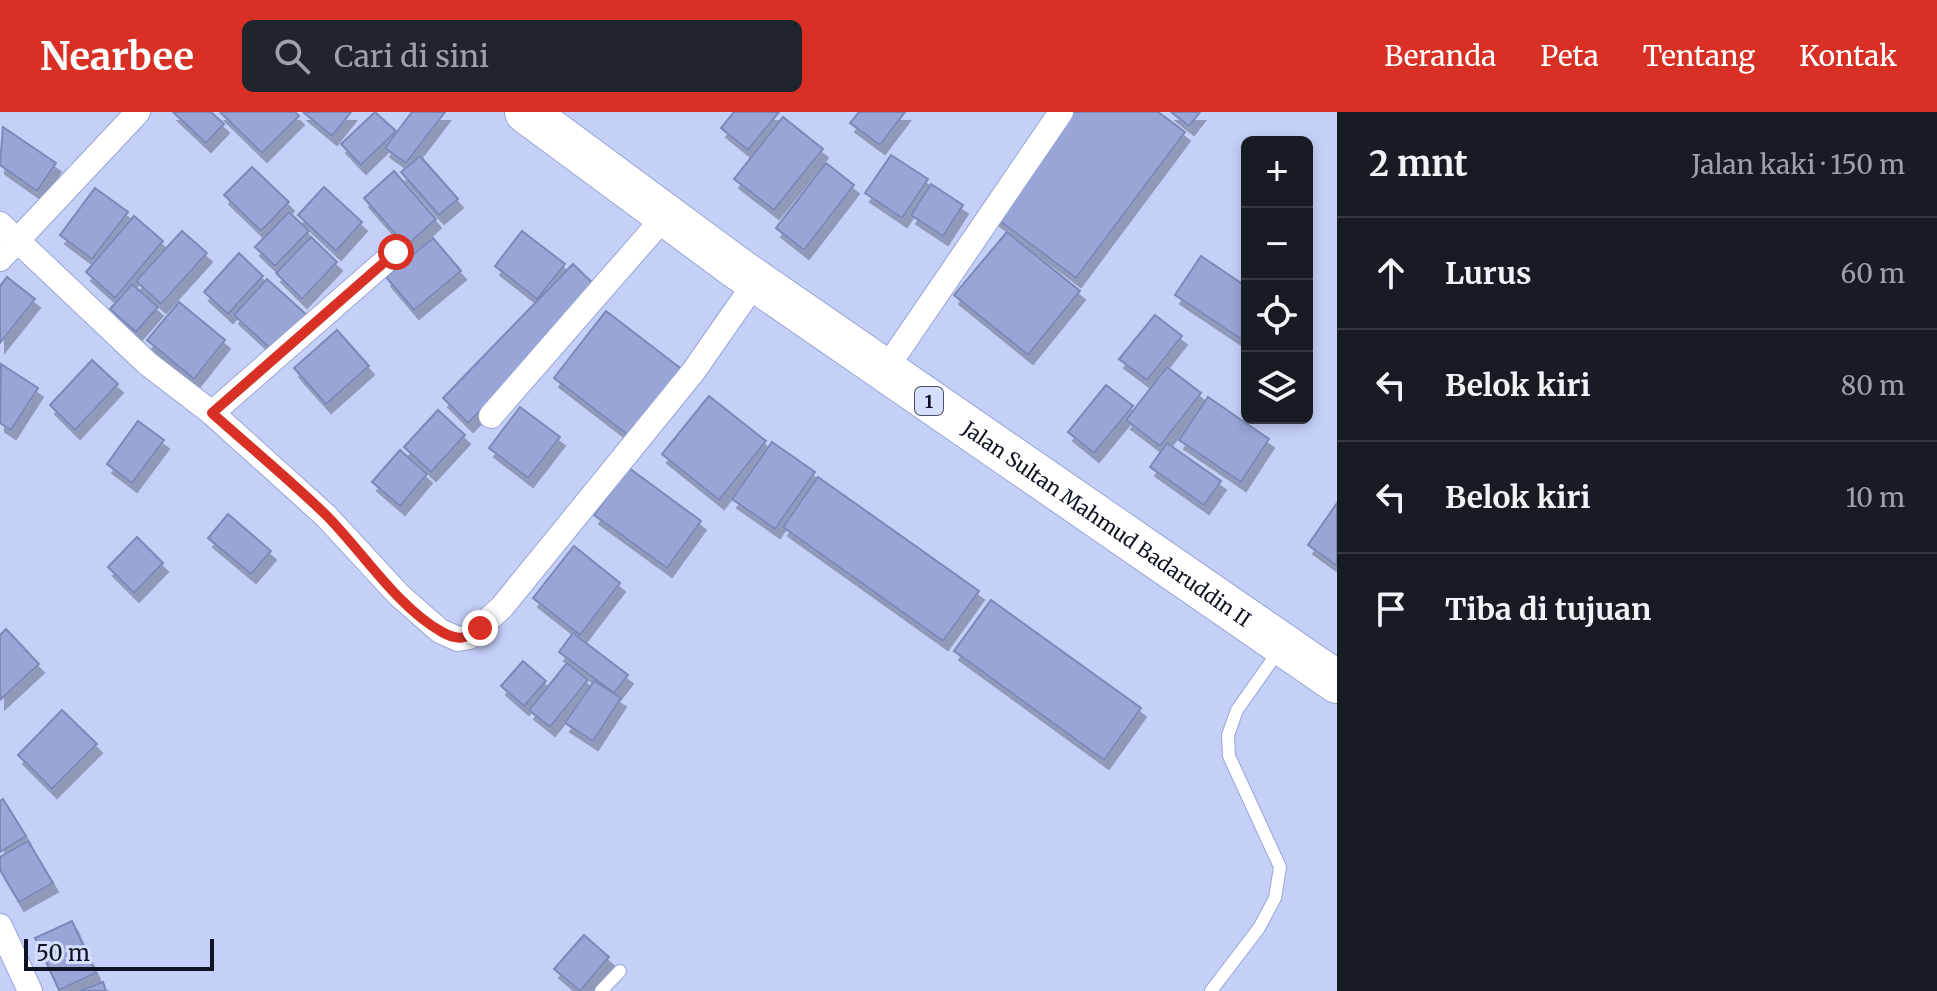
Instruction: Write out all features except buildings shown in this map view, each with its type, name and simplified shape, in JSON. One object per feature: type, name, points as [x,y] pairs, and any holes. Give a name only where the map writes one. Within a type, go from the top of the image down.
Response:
[{"type":"highway","name":"Jalan Sultan Mahmud Badaruddin II","points":[[526,112],[885,370],[1285,643],[1337,682]]},
{"type":"street","points":[[0,259],[8,232],[138,112]]},
{"type":"street","points":[[885,370],[1061,112]]},
{"type":"street","points":[[491,416],[667,214]]},
{"type":"street","points":[[8,232],[148,364],[212,413],[326,516],[399,595],[440,631],[458,639],[469,637],[502,607],[693,372],[757,280]]},
{"type":"street","points":[[212,413],[396,252]]},
{"type":"street","points":[[0,926],[30,991]]},
{"type":"lane","points":[[1211,991],[1259,928],[1275,898],[1280,867],[1229,756],[1228,735],[1237,710],[1285,643]]},
{"type":"lane","points":[[601,991],[620,971]]},
{"type":"route","points":[[396,252],[212,413],[326,516],[399,595],[440,631],[458,639],[469,637],[480,628]]}]
